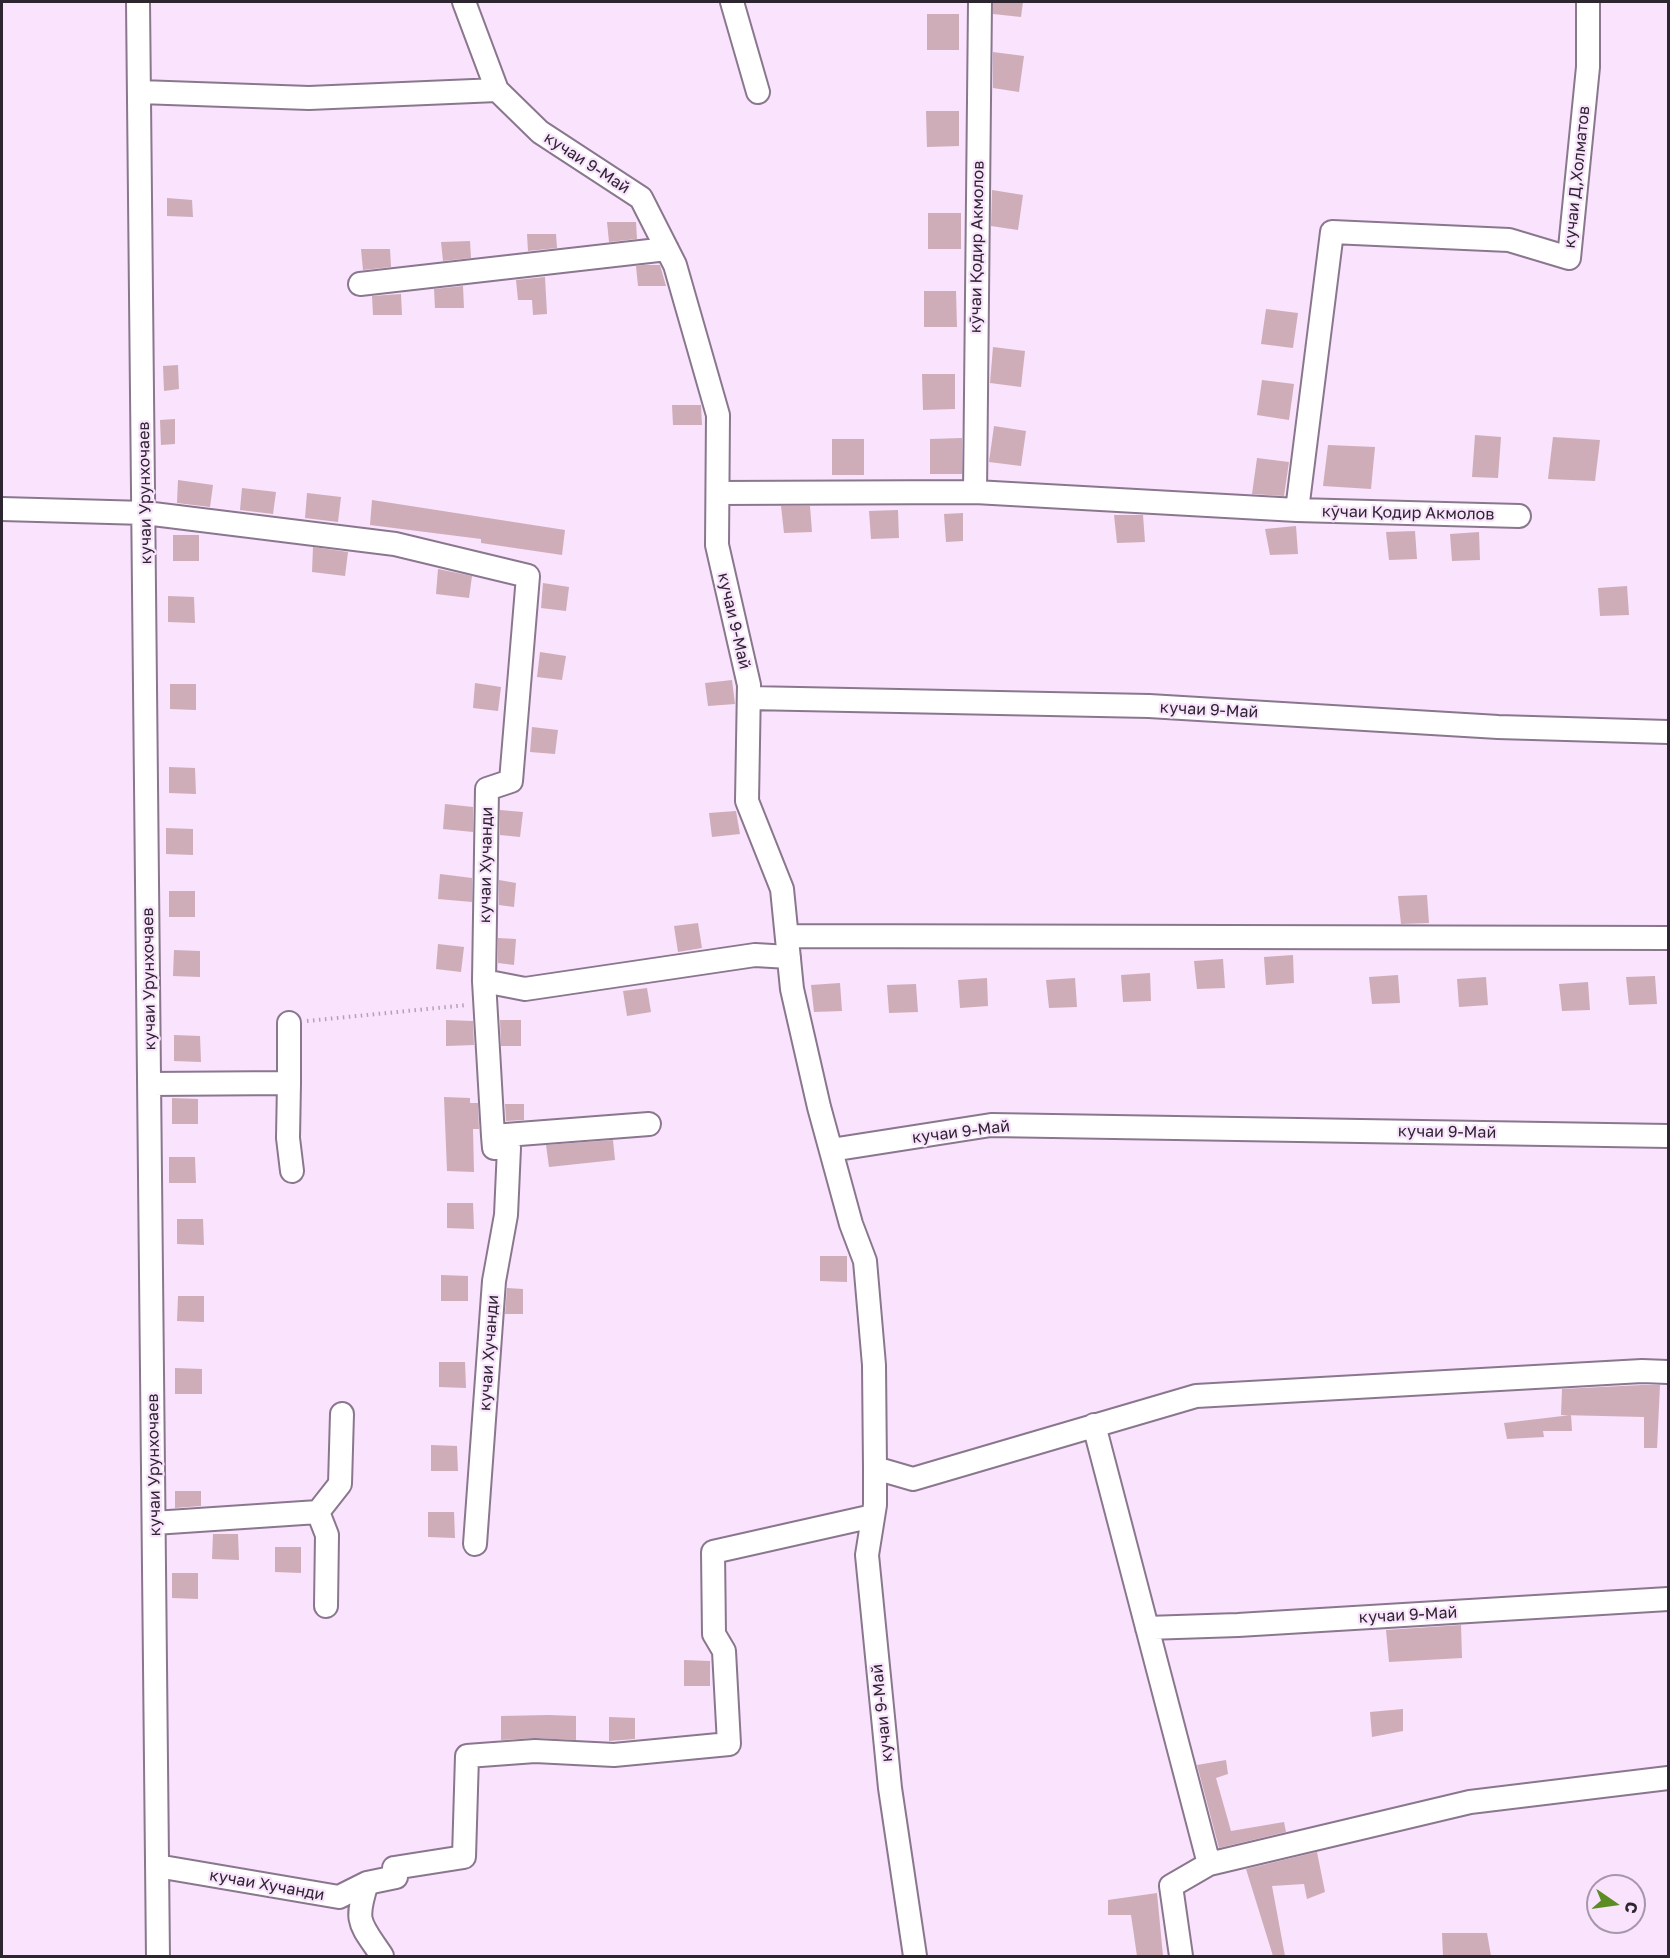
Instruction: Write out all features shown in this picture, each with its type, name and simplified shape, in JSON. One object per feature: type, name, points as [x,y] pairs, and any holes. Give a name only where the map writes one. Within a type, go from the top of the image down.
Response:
[{"type":"street","name":"кучаи Урунхочаев","points":[[138,2],[158,1956]]},
{"type":"street","points":[[140,92],[309,98],[497,90],[464,2]]},
{"type":"street","points":[[732,2],[758,92]]},
{"type":"street","name":"кӯчаи Қодир Акмолов","points":[[975,492],[980,2]]},
{"type":"street","name":"кучаи Д,Холматов","points":[[1332,232],[1509,240],[1569,258],[1588,67],[1588,2]]},
{"type":"street","name":"кучаи 9-Май","points":[[497,90],[540,132],[641,198],[675,265],[718,415],[717,545],[749,685],[747,801],[782,889],[792,989],[850,1224],[865,1262],[874,1365],[875,1468],[873,1516],[867,1555],[890,1788],[915,1956]]},
{"type":"street","name":"кӯчаи Қодир Акмолов","points":[[1297,510],[1332,232]]},
{"type":"street","points":[[360,284],[667,249]]},
{"type":"street","name":"кӯчаи Қодир Акмолов","points":[[718,493],[975,492],[1297,510],[1519,516]]},
{"type":"street","points":[[2,509],[145,513]]},
{"type":"street","name":"кучаи Хучанди","points":[[145,513],[395,544],[528,576],[512,781],[487,789],[485,992],[493,1136],[494,1148],[508,1148],[506,1215],[494,1281],[476,1544]]},
{"type":"street","name":"кучаи 9-Май","points":[[749,698],[1149,706],[1498,727],[1668,732]]},
{"type":"street","points":[[485,992],[525,989],[755,955],[788,946],[1668,938]]},
{"type":"street","points":[[289,1023],[288,1138],[292,1171]]},
{"type":"street","points":[[150,1084],[289,1083]]},
{"type":"street","points":[[493,1136],[649,1124]]},
{"type":"street","name":"кучаи 9-Май","points":[[831,1150],[991,1125],[1668,1136]]},
{"type":"street","points":[[875,1468],[913,1479],[1196,1396],[1642,1371],[1668,1372]]},
{"type":"street","points":[[154,1523],[318,1512],[340,1484],[342,1414]]},
{"type":"street","points":[[1094,1425],[1209,1864]]},
{"type":"street","points":[[318,1512],[327,1535],[326,1606]]},
{"type":"street","name":"кучаи Хучанди","points":[[157,1866],[339,1897],[367,1883],[396,1877],[394,1868],[464,1857],[467,1756],[535,1751],[614,1755],[729,1744],[724,1651],[714,1634],[712,1552],[873,1516]]},
{"type":"street","name":"кучаи 9-Май","points":[[1147,1628],[1238,1625],[1668,1599]]},
{"type":"street","points":[[1180,1956],[1171,1886],[1209,1864],[1470,1802],[1668,1778]]},
{"type":"street","points":[[367,1883],[358,1911],[364,1930],[382,1956]]},
{"type":"path","points":[[289,1023],[485,992]]},
{"type":"building","points":[[993,2],[1023,2],[1021,17],[993,14]]},
{"type":"building","points":[[927,14],[959,14],[959,50],[927,50]]},
{"type":"building","points":[[993,52],[1024,56],[1019,92],[993,88]]},
{"type":"building","points":[[926,111],[959,111],[959,146],[927,147]]},
{"type":"building","points":[[992,190],[1023,195],[1018,230],[991,226]]},
{"type":"building","points":[[167,198],[192,200],[193,217],[167,216]]},
{"type":"building","points":[[928,213],[961,213],[961,249],[928,249]]},
{"type":"building","points":[[607,222],[636,222],[637,239],[609,242]]},
{"type":"building","points":[[527,234],[556,234],[557,248],[528,251]]},
{"type":"building","points":[[470,241],[471,258],[443,261],[441,242]]},
{"type":"building","points":[[361,249],[390,249],[391,267],[363,270]]},
{"type":"building","points":[[660,265],[666,286],[638,286],[636,266]]},
{"type":"building","points":[[545,277],[547,314],[533,315],[532,300],[518,300],[516,280]]},
{"type":"building","points":[[463,286],[464,308],[435,308],[434,289]]},
{"type":"building","points":[[924,291],[956,291],[957,327],[924,327]]},
{"type":"building","points":[[401,294],[402,315],[373,315],[372,296]]},
{"type":"building","points":[[1266,309],[1298,313],[1293,348],[1261,344]]},
{"type":"building","points":[[993,347],[1025,351],[1021,387],[990,383]]},
{"type":"building","points":[[178,365],[179,389],[164,391],[163,366]]},
{"type":"building","points":[[922,374],[955,374],[955,409],[923,410]]},
{"type":"building","points":[[1262,380],[1294,384],[1289,420],[1257,415]]},
{"type":"building","points":[[672,405],[701,405],[702,425],[673,425]]},
{"type":"building","points":[[175,419],[175,444],[161,445],[160,420]]},
{"type":"building","points":[[994,426],[1026,431],[1021,466],[989,462]]},
{"type":"building","points":[[1475,435],[1501,437],[1498,478],[1472,477]]},
{"type":"building","points":[[1553,437],[1600,440],[1595,481],[1548,479]]},
{"type":"building","points":[[962,438],[962,474],[930,474],[930,439]]},
{"type":"building","points":[[832,439],[864,439],[864,475],[832,475]]},
{"type":"building","points":[[1328,445],[1375,447],[1371,489],[1323,486]]},
{"type":"building","points":[[1257,458],[1289,462],[1284,496],[1252,494]]},
{"type":"building","points":[[178,480],[213,485],[210,507],[177,503]]},
{"type":"building","points":[[242,488],[276,492],[273,514],[240,510]]},
{"type":"building","points":[[307,493],[341,497],[338,522],[305,518]]},
{"type":"building","points":[[372,500],[565,530],[562,555],[481,543],[481,539],[370,525]]},
{"type":"building","points":[[781,506],[810,506],[812,532],[784,533]]},
{"type":"building","points":[[898,510],[899,538],[871,539],[869,511]]},
{"type":"building","points":[[963,513],[963,541],[946,542],[944,514]]},
{"type":"building","points":[[1114,515],[1143,515],[1145,542],[1117,543]]},
{"type":"building","points":[[1296,526],[1298,554],[1270,555],[1265,529]]},
{"type":"building","points":[[1415,531],[1417,559],[1389,560],[1386,532]]},
{"type":"building","points":[[1479,532],[1480,560],[1452,561],[1450,534]]},
{"type":"building","points":[[173,535],[199,535],[199,561],[173,561]]},
{"type":"building","points":[[313,547],[348,552],[345,576],[312,572]]},
{"type":"building","points":[[438,569],[472,576],[469,598],[436,594]]},
{"type":"building","points":[[543,583],[569,587],[566,611],[541,608]]},
{"type":"building","points":[[1627,586],[1629,615],[1600,616],[1598,588]]},
{"type":"building","points":[[168,596],[194,597],[195,623],[168,622]]},
{"type":"building","points":[[540,652],[566,656],[562,680],[537,677]]},
{"type":"building","points":[[732,680],[735,704],[708,706],[705,683]]},
{"type":"building","points":[[475,683],[501,687],[498,711],[473,708]]},
{"type":"building","points":[[170,684],[196,684],[196,710],[170,709]]},
{"type":"building","points":[[532,727],[558,730],[555,754],[530,752]]},
{"type":"building","points":[[169,767],[195,768],[196,794],[169,793]]},
{"type":"building","points":[[445,804],[473,807],[473,832],[443,829]]},
{"type":"building","points":[[500,810],[523,812],[520,837],[500,835]]},
{"type":"building","points":[[736,811],[740,834],[712,837],[709,813]]},
{"type":"building","points":[[166,828],[193,829],[193,855],[166,854]]},
{"type":"building","points":[[440,874],[472,878],[472,902],[438,899]]},
{"type":"building","points":[[499,880],[516,883],[514,907],[499,905]]},
{"type":"building","points":[[169,891],[195,891],[195,917],[169,917]]},
{"type":"building","points":[[1427,895],[1429,923],[1401,924],[1398,896]]},
{"type":"building","points":[[698,923],[702,948],[678,952],[674,926]]},
{"type":"building","points":[[498,938],[516,939],[514,965],[498,963]]},
{"type":"building","points":[[438,944],[464,947],[461,972],[436,969]]},
{"type":"building","points":[[174,950],[200,951],[200,977],[173,976]]},
{"type":"building","points":[[1293,955],[1294,983],[1266,985],[1264,957]]},
{"type":"building","points":[[1223,959],[1225,988],[1197,989],[1194,961]]},
{"type":"building","points":[[1150,973],[1151,1001],[1123,1002],[1121,975]]},
{"type":"building","points":[[1398,975],[1400,1003],[1372,1004],[1369,977]]},
{"type":"building","points":[[1655,976],[1657,1004],[1629,1005],[1626,977]]},
{"type":"building","points":[[1486,977],[1488,1005],[1459,1007],[1457,979]]},
{"type":"building","points":[[987,978],[988,1006],[960,1008],[958,980]]},
{"type":"building","points":[[1075,978],[1077,1007],[1049,1008],[1046,980]]},
{"type":"building","points":[[1588,982],[1590,1010],[1562,1011],[1559,984]]},
{"type":"building","points":[[840,983],[842,1011],[814,1012],[811,985]]},
{"type":"building","points":[[916,984],[918,1012],[889,1013],[887,985]]},
{"type":"building","points":[[647,988],[651,1012],[627,1016],[623,991]]},
{"type":"building","points":[[446,1020],[473,1021],[474,1045],[446,1046]]},
{"type":"building","points":[[500,1020],[521,1020],[521,1046],[501,1046]]},
{"type":"building","points":[[174,1035],[200,1036],[201,1062],[174,1061]]},
{"type":"building","points":[[444,1097],[470,1098],[470,1103],[478,1103],[479,1129],[473,1129],[474,1172],[447,1171]]},
{"type":"building","points":[[172,1098],[198,1099],[198,1124],[172,1124]]},
{"type":"building","points":[[505,1104],[524,1104],[524,1120],[506,1121]]},
{"type":"building","points":[[613,1140],[615,1160],[549,1167],[546,1145]]},
{"type":"building","points":[[169,1157],[195,1157],[196,1183],[169,1183]]},
{"type":"building","points":[[447,1203],[473,1203],[474,1229],[447,1228]]},
{"type":"building","points":[[177,1219],[203,1219],[204,1245],[177,1244]]},
{"type":"building","points":[[820,1256],[847,1256],[847,1282],[820,1281]]},
{"type":"building","points":[[441,1275],[468,1276],[468,1301],[441,1301]]},
{"type":"building","points":[[507,1288],[523,1289],[523,1314],[505,1314]]},
{"type":"building","points":[[178,1296],[204,1296],[204,1322],[177,1321]]},
{"type":"building","points":[[439,1362],[465,1362],[466,1388],[439,1387]]},
{"type":"building","points":[[175,1368],[202,1369],[202,1394],[175,1394]]},
{"type":"building","points":[[1660,1385],[1657,1448],[1644,1448],[1644,1417],[1561,1415],[1562,1389]]},
{"type":"building","points":[[1571,1415],[1572,1431],[1543,1431],[1544,1437],[1507,1439],[1504,1423]]},
{"type":"building","points":[[431,1445],[457,1446],[458,1471],[431,1471]]},
{"type":"building","points":[[175,1491],[201,1491],[201,1506],[175,1508]]},
{"type":"building","points":[[428,1512],[454,1512],[455,1538],[428,1537]]},
{"type":"building","points":[[213,1534],[238,1534],[239,1560],[212,1559]]},
{"type":"building","points":[[275,1547],[301,1547],[301,1573],[275,1572]]},
{"type":"building","points":[[172,1573],[198,1573],[198,1599],[172,1598]]},
{"type":"building","points":[[1461,1625],[1462,1658],[1389,1662],[1386,1630]]},
{"type":"building","points":[[684,1660],[710,1661],[710,1686],[684,1686]]},
{"type":"building","points":[[1403,1709],[1403,1731],[1372,1737],[1370,1712]]},
{"type":"building","points":[[501,1716],[576,1716],[576,1740],[536,1738],[501,1740]]},
{"type":"building","points":[[609,1717],[635,1718],[635,1739],[609,1741]]},
{"type":"building","points":[[1226,1760],[1228,1774],[1216,1778],[1231,1831],[1284,1822],[1286,1832],[1219,1848],[1197,1765]]},
{"type":"building","points":[[1317,1852],[1325,1892],[1307,1899],[1304,1884],[1272,1886],[1285,1956],[1273,1956],[1246,1869]]},
{"type":"building","points":[[1157,1893],[1163,1956],[1137,1956],[1131,1915],[1108,1915],[1108,1900]]},
{"type":"building","points":[[1442,1933],[1487,1933],[1491,1956],[1443,1956]]}]
